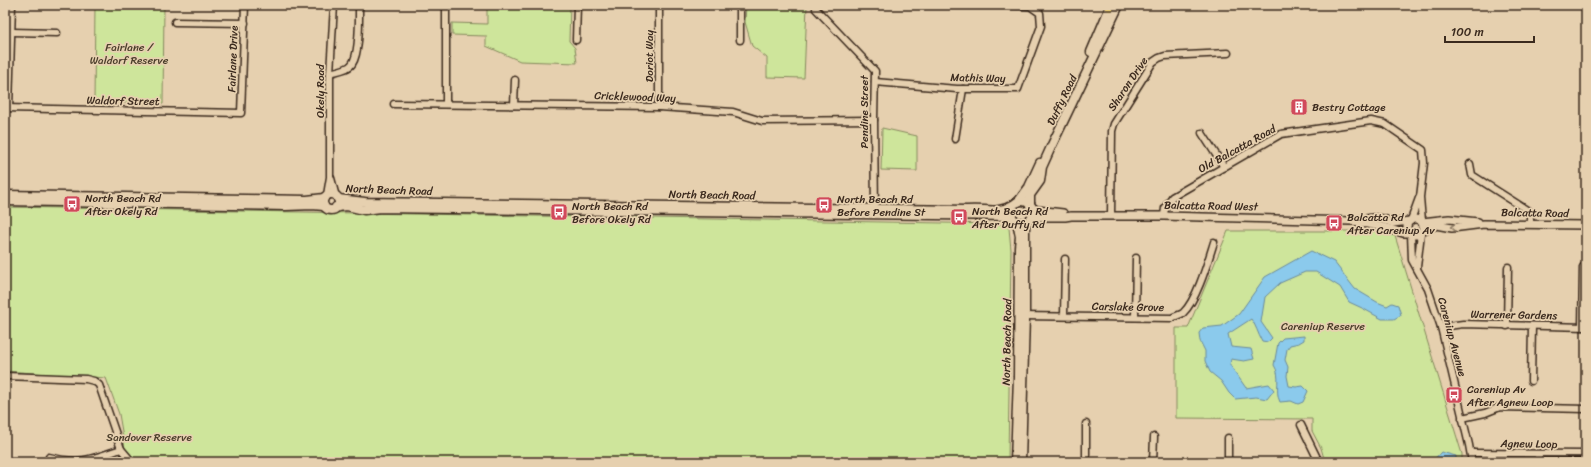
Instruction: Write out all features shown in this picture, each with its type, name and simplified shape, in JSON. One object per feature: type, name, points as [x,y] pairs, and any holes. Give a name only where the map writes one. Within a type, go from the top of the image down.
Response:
[{"type":"main road","name":"Duffy Road","points":[[1016,204],[1029,186],[1113,5]]},
{"type":"main road","name":"Duffy Road","points":[[1021,219],[1031,206],[1030,195],[1040,182],[1042,167],[1113,5]]},
{"type":"main road","points":[[5,202],[286,206],[312,205],[325,200],[332,194],[337,201],[330,210],[325,200]]},
{"type":"main road","points":[[5,195],[325,200]]},
{"type":"main road","name":"North Beach Road","points":[[337,201],[875,211],[967,210],[979,208],[996,211],[1006,210],[1016,204]]},
{"type":"main road","points":[[1021,219],[1011,210],[1016,204],[1024,202],[1031,206]]},
{"type":"main road","name":"North Beach Road","points":[[875,211],[1021,219],[1019,247],[1022,316],[1021,462]]},
{"type":"main road","name":"North Beach Road","points":[[1015,462],[1022,316]]},
{"type":"street","points":[[7,108],[12,32],[12,5]]},
{"type":"street","name":"Fairlane Drive","points":[[241,113],[245,5]]},
{"type":"street","name":"Okely Road","points":[[325,200],[330,177],[330,74],[334,5]]},
{"type":"street","points":[[330,74],[345,69],[352,64],[358,44],[360,5]]},
{"type":"street","points":[[446,5],[446,104]]},
{"type":"street","points":[[576,40],[577,5]]},
{"type":"street","name":"Doriot Way","points":[[659,5],[659,107]]},
{"type":"street","points":[[740,5],[740,40]]},
{"type":"street","name":"Mathis Way","points":[[875,82],[963,89],[1018,89],[1041,26],[1040,13],[1030,6],[1010,5]]},
{"type":"street","name":"Pendine Street","points":[[816,9],[875,71],[875,211]]},
{"type":"street","points":[[175,22],[245,23]]},
{"type":"street","points":[[12,32],[56,32]]},
{"type":"street","name":"Sharon Drive","points":[[1111,216],[1112,131],[1114,124],[1153,62],[1165,56],[1228,53]]},
{"type":"street","points":[[514,105],[515,80]]},
{"type":"street","points":[[955,139],[963,89]]},
{"type":"street","name":"Cricklewood Way","points":[[394,104],[659,107],[733,112],[762,121],[874,120]]},
{"type":"street","name":"Waldorf Street","points":[[7,108],[241,113]]},
{"type":"street","name":"Old Balcatta Road","points":[[1164,216],[1165,208],[1172,197],[1281,134],[1371,121],[1385,124],[1423,150],[1424,163],[1420,197]]},
{"type":"street","points":[[1202,133],[1224,167]]},
{"type":"street","points":[[1470,164],[1472,175],[1530,212],[1530,224]]},
{"type":"street","name":"Okely Road","points":[[330,177],[337,201]]},
{"type":"street","points":[[1420,197],[1407,227],[1410,234],[1415,235],[1422,232]]},
{"type":"street","points":[[1417,267],[1424,225],[1422,222],[1420,197]]},
{"type":"street","name":"Balcatta Road West","points":[[1031,206],[1037,210],[1064,213],[1071,216]]},
{"type":"street","name":"Balcatta Road West","points":[[1021,219],[1071,216],[1164,216],[1351,221],[1374,218],[1398,223],[1410,220]]},
{"type":"street","points":[[1410,220],[1416,219],[1422,222]]},
{"type":"street","name":"Balcatta Road","points":[[1422,222],[1449,219],[1469,220],[1484,224]]},
{"type":"street","name":"Balcatta Road West","points":[[1351,221],[1384,227],[1410,234]]},
{"type":"street","name":"Balcatta Road","points":[[1422,232],[1436,225],[1452,228],[1484,224],[1586,225]]},
{"type":"street","name":"Careniup Avenue","points":[[1410,234],[1412,260],[1428,289],[1441,326],[1472,462]]},
{"type":"street","name":"Carslake Grove","points":[[1022,316],[1172,318],[1182,314],[1189,306],[1214,242]]},
{"type":"street","points":[[1136,258],[1136,317]]},
{"type":"street","points":[[1064,316],[1065,259]]},
{"type":"street","points":[[1507,326],[1508,266]]},
{"type":"street","points":[[1583,267],[1584,327]]},
{"type":"street","name":"Warrener Gardens","points":[[1441,326],[1463,324],[1584,327]]},
{"type":"street","points":[[1532,326],[1532,381]]},
{"type":"street","points":[[5,376],[86,379],[94,381],[99,385],[121,449],[132,462]]},
{"type":"street","points":[[1462,418],[1485,413],[1500,407],[1586,409]]},
{"type":"street","points":[[1086,424],[1086,462]]},
{"type":"street","points":[[1301,425],[1319,462]]},
{"type":"street","points":[[1153,462],[1154,437]]},
{"type":"street","points":[[1228,438],[1228,462]]},
{"type":"street","points":[[50,457],[65,461],[81,461],[121,449]]},
{"type":"street","name":"Agnew Loop","points":[[1471,453],[1586,454]]},
{"type":"street","points":[[1538,454],[1538,462]]},
{"type":"green space","name":"Fairlane / Waldorf Reserve","points":[[95,5],[164,5],[163,104],[94,102]]},
{"type":"green space","points":[[487,5],[570,5],[569,41],[575,48],[577,63],[520,61],[486,46],[486,36],[452,35],[452,23],[487,24]]},
{"type":"green space","points":[[746,5],[807,5],[804,78],[767,77],[767,58],[752,46],[745,22]]},
{"type":"green space","points":[[882,128],[917,136],[917,171],[881,170]]},
{"type":"green space","name":"Sandover Reserve","points":[[5,207],[1002,224],[1009,228],[1011,250],[1008,462],[138,462],[125,449],[119,414],[106,378],[5,371]]},
{"type":"green space","name":"Careniup Reserve","points":[[1228,231],[1382,231],[1395,236],[1462,454],[1462,462],[1325,462],[1321,448],[1312,431],[1312,419],[1176,418],[1176,328],[1188,328]]},
{"type":"water","points":[[1311,251],[1334,262],[1355,289],[1387,306],[1392,303],[1398,305],[1401,315],[1394,319],[1382,319],[1349,302],[1340,287],[1316,272],[1305,272],[1280,283],[1265,297],[1261,322],[1272,338],[1268,342],[1262,341],[1251,319],[1228,334],[1231,347],[1251,349],[1254,359],[1244,361],[1231,359],[1230,365],[1246,388],[1269,384],[1274,390],[1267,399],[1256,397],[1235,399],[1221,381],[1210,372],[1205,361],[1205,351],[1200,341],[1199,333],[1203,328],[1222,326],[1239,314],[1265,277]]},
{"type":"water","points":[[1304,336],[1304,340],[1290,345],[1287,349],[1285,360],[1288,367],[1287,376],[1289,386],[1303,386],[1308,391],[1303,402],[1298,404],[1291,401],[1280,402],[1278,397],[1278,379],[1274,365],[1278,343],[1283,338]]},
{"type":"water","points":[[1441,452],[1456,456],[1456,462],[1432,462]]},
{"type":"place","name":"Bestry Cottage","points":[[1299,107]]},
{"type":"place","name":"North Beach Rd After Okely Rd","points":[[72,204]]},
{"type":"place","name":"North Beach Rd Before Pendine St","points":[[824,205]]},
{"type":"place","name":"North Beach Rd Before Okely Rd","points":[[559,212]]},
{"type":"place","name":"North Beach Rd After Duffy Rd","points":[[959,217]]},
{"type":"place","name":"Balcatta Rd After Careniup Av","points":[[1334,223]]},
{"type":"place","name":"Careniup Av After Agnew Loop","points":[[1454,395]]}]
